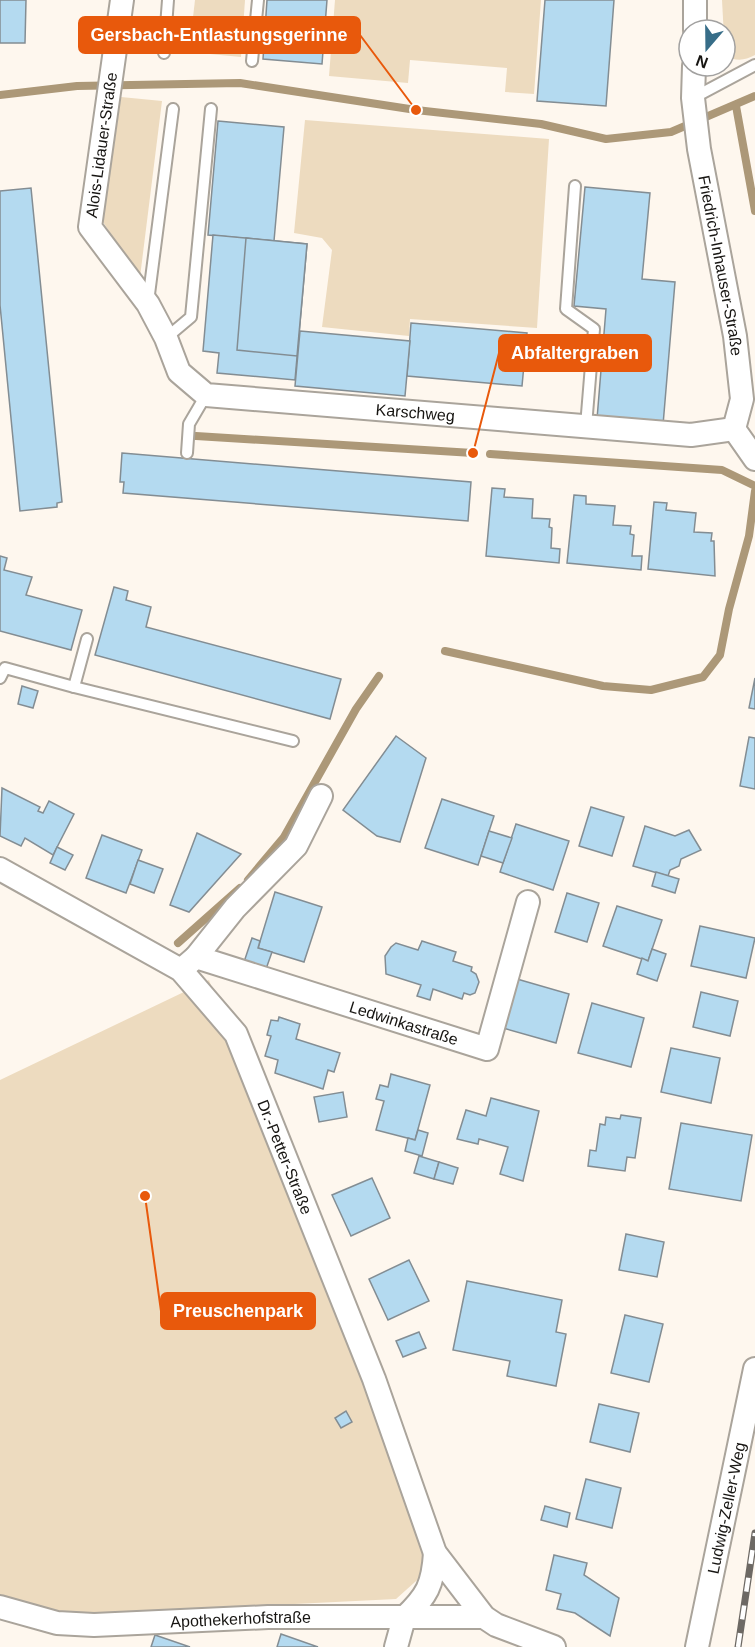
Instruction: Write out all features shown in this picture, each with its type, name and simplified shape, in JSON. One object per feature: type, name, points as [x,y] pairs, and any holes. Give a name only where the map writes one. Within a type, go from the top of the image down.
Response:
[{"type":"street","name":"Alois-Lidauer-Straße","points":[[122,0],[90,227],[148,304],[166,338],[179,372],[206,395]]},
{"type":"street","points":[[695,0],[695,18]]},
{"type":"street","name":"Friedrich-Inhauser-Straße","points":[[694,78],[693,98],[699,149],[735,336],[742,399],[734,429]]},
{"type":"street","name":"Karschweg","points":[[206,395],[691,435],[734,429]]},
{"type":"street","points":[[734,429],[755,459]]},
{"type":"street","points":[[188,963],[235,908],[296,846],[321,796]]},
{"type":"street","name":"Dr.-Petter-Straße","points":[[0,869],[188,963],[236,1034],[374,1379],[435,1553],[484,1617],[496,1625],[554,1647]]},
{"type":"street","name":"Ledwinkastraße","points":[[188,963],[487,1049],[528,902]]},
{"type":"street","name":"Ludwig-Zeller-Weg","points":[[697,1647],[755,1369]]},
{"type":"street","name":"Dr.-Petter-Straße","points":[[404,1618],[423,1600],[433,1576],[435,1553]]},
{"type":"street","name":"Apothekerhofstraße","points":[[0,1607],[57,1623],[94,1625],[268,1617],[484,1617]]},
{"type":"street","points":[[396,1647],[404,1618]]},
{"type":"lane","points":[[164,53],[168,0]]},
{"type":"lane","points":[[252,61],[258,0]]},
{"type":"lane","points":[[693,98],[755,65]]},
{"type":"lane","points":[[148,304],[173,109]]},
{"type":"lane","points":[[166,338],[191,317],[211,109]]},
{"type":"lane","points":[[575,186],[566,309],[594,328],[586,426]]},
{"type":"lane","points":[[188,453],[189,424],[206,395]]},
{"type":"lane","points":[[74,687],[87,639]]},
{"type":"lane","points":[[0,678],[5,668],[293,741]]},
{"type":"shaded area","points":[[195,0],[245,0],[241,57],[189,52]]},
{"type":"shaded area","points":[[335,0],[541,0],[534,94],[505,92],[507,68],[410,60],[408,83],[329,76]]},
{"type":"shaded area","points":[[722,0],[755,0],[755,55],[737,60],[737,18],[723,18]]},
{"type":"shaded area","points":[[121,97],[162,101],[140,277],[103,222]]},
{"type":"shaded area","points":[[305,120],[549,139],[537,328],[410,319],[409,336],[322,327],[332,250],[322,238],[294,233]]},
{"type":"shaded area","points":[[209,980],[334,1312],[428,1540],[425,1573],[396,1599],[231,1607],[136,1625],[0,1601],[0,1080]]},
{"type":"building","points":[[0,0],[26,0],[25,43],[0,43]]},
{"type":"building","points":[[267,0],[327,0],[322,64],[263,59]]},
{"type":"building","points":[[545,0],[614,0],[606,106],[537,101]]},
{"type":"building","points":[[218,121],[284,127],[274,241],[208,235]]},
{"type":"building","points":[[585,187],[650,193],[642,279],[675,282],[663,425],[597,419],[606,309],[574,306]]},
{"type":"building","points":[[31,188],[62,502],[57,503],[57,507],[20,511],[0,305],[0,191]]},
{"type":"building","points":[[213,235],[307,244],[295,380],[217,373],[219,353],[203,351]]},
{"type":"building","points":[[246,238],[307,244],[297,356],[237,350]]},
{"type":"building","points":[[411,323],[527,333],[522,386],[407,376]]},
{"type":"building","points":[[300,331],[410,341],[405,396],[295,386]]},
{"type":"building","points":[[122,453],[471,482],[468,521],[123,493],[124,482],[120,482]]},
{"type":"building","points":[[492,488],[505,489],[504,497],[533,499],[532,518],[550,519],[551,548],[560,549],[559,563],[486,556]]},
{"type":"building","points":[[574,495],[586,496],[586,504],[615,506],[613,525],[631,526],[630,534],[634,535],[632,556],[642,556],[641,570],[567,563]]},
{"type":"building","points":[[654,502],[667,503],[666,510],[696,513],[694,532],[712,533],[715,576],[648,569]]},
{"type":"building","points":[[0,556],[7,558],[4,570],[32,577],[26,595],[82,610],[71,650],[0,631]]},
{"type":"building","points":[[114,587],[128,591],[126,600],[151,607],[146,627],[341,679],[330,719],[95,655]]},
{"type":"building","points":[[755,678],[755,709],[749,708]]},
{"type":"building","points":[[22,686],[38,691],[33,708],[18,704]]},
{"type":"building","points":[[396,736],[426,758],[400,842],[377,836],[343,810]]},
{"type":"building","points":[[749,737],[755,738],[755,789],[740,786]]},
{"type":"building","points":[[2,788],[40,807],[38,811],[43,813],[49,801],[74,814],[53,855],[25,838],[21,846],[0,836]]},
{"type":"building","points":[[442,799],[494,816],[478,865],[425,848]]},
{"type":"building","points":[[591,807],[624,817],[612,856],[579,846]]},
{"type":"building","points":[[516,824],[569,841],[553,890],[500,872]]},
{"type":"building","points":[[645,826],[675,836],[689,830],[701,850],[681,859],[679,866],[670,870],[668,876],[633,866]]},
{"type":"building","points":[[489,831],[512,838],[503,863],[481,856]]},
{"type":"building","points":[[197,833],[241,854],[189,912],[170,905]]},
{"type":"building","points":[[102,835],[142,850],[126,893],[86,878]]},
{"type":"building","points":[[57,847],[73,855],[65,870],[50,863]]},
{"type":"building","points":[[138,860],[163,869],[154,893],[130,884]]},
{"type":"building","points":[[656,872],[679,879],[675,893],[652,886]]},
{"type":"building","points":[[275,892],[322,907],[304,962],[258,948]]},
{"type":"building","points":[[567,893],[599,903],[587,942],[555,932]]},
{"type":"building","points":[[617,906],[662,920],[648,961],[603,946]]},
{"type":"building","points":[[700,926],[755,938],[746,978],[691,966]]},
{"type":"building","points":[[252,938],[260,941],[258,948],[272,952],[266,969],[244,962]]},
{"type":"building","points":[[422,941],[456,952],[453,961],[472,967],[471,971],[476,974],[479,982],[475,993],[470,995],[464,993],[462,999],[433,989],[430,1000],[417,996],[421,985],[386,974],[385,956],[391,947],[396,943],[418,950]]},
{"type":"building","points":[[652,949],[666,954],[657,981],[637,974],[642,958],[648,961]]},
{"type":"building","points":[[517,979],[569,994],[556,1043],[503,1028]]},
{"type":"building","points":[[701,992],[738,1001],[730,1036],[693,1027]]},
{"type":"building","points":[[592,1003],[644,1018],[631,1067],[578,1053]]},
{"type":"building","points":[[279,1017],[300,1024],[296,1039],[340,1053],[334,1072],[328,1070],[323,1089],[275,1073],[278,1060],[265,1056],[271,1036],[267,1035],[271,1020],[278,1021]]},
{"type":"building","points":[[671,1048],[720,1058],[711,1103],[661,1092]]},
{"type":"building","points":[[391,1074],[430,1085],[415,1140],[376,1130],[384,1101],[376,1099],[380,1085],[388,1087]]},
{"type":"building","points":[[343,1092],[347,1117],[319,1122],[314,1097]]},
{"type":"building","points":[[491,1098],[539,1111],[523,1181],[500,1174],[508,1147],[479,1139],[478,1144],[457,1139],[466,1110],[486,1116]]},
{"type":"building","points":[[621,1115],[641,1118],[635,1158],[627,1157],[625,1171],[588,1166],[590,1150],[596,1151],[600,1124],[605,1125],[606,1117],[620,1119]]},
{"type":"building","points":[[681,1123],[752,1135],[741,1201],[669,1189]]},
{"type":"building","points":[[418,1130],[428,1133],[422,1156],[405,1151],[408,1138],[415,1140]]},
{"type":"building","points":[[419,1156],[439,1162],[434,1179],[414,1173]]},
{"type":"building","points":[[439,1162],[458,1168],[453,1184],[434,1179]]},
{"type":"building","points":[[372,1178],[390,1218],[351,1236],[332,1195]]},
{"type":"building","points":[[626,1234],[664,1242],[657,1277],[619,1270]]},
{"type":"building","points":[[409,1260],[429,1301],[388,1320],[369,1279]]},
{"type":"building","points":[[467,1281],[562,1300],[556,1332],[566,1334],[556,1386],[507,1376],[510,1361],[453,1350]]},
{"type":"building","points":[[625,1315],[663,1324],[649,1382],[611,1373]]},
{"type":"building","points":[[419,1332],[426,1348],[403,1357],[396,1341]]},
{"type":"building","points":[[599,1404],[639,1413],[630,1452],[590,1442]]},
{"type":"building","points":[[346,1411],[352,1422],[341,1428],[335,1418]]},
{"type":"building","points":[[586,1479],[621,1488],[612,1528],[576,1519]]},
{"type":"building","points":[[545,1506],[570,1513],[567,1527],[541,1520]]},
{"type":"building","points":[[554,1555],[587,1563],[584,1575],[619,1598],[610,1636],[575,1613],[557,1609],[561,1594],[546,1590]]},
{"type":"building","points":[[281,1634],[318,1647],[277,1647]]},
{"type":"building","points":[[155,1635],[190,1647],[151,1647]]},
{"type":"waterway","points":[[0,95],[77,86],[240,83],[416,110],[541,124],[606,139],[671,132],[755,96]]},
{"type":"waterway","points":[[736,106],[755,211]]},
{"type":"waterway","points":[[196,436],[473,453]]},
{"type":"waterway","points":[[490,454],[722,470],[755,486]]},
{"type":"waterway","points":[[445,651],[603,686],[651,690],[703,677],[720,655],[729,609],[749,536],[755,491]]},
{"type":"waterway","points":[[248,880],[284,837],[356,709],[379,676]]},
{"type":"waterway","points":[[178,943],[240,888]]},
{"type":"railway","points":[[738,1647],[755,1533]]},
{"type":"place","name":"Gersbach-Entlastungsgerinne","points":[[416,110]]},
{"type":"place","name":"Abfaltergraben","points":[[473,453]]},
{"type":"place","name":"Preuschenpark","points":[[145,1196]]}]
